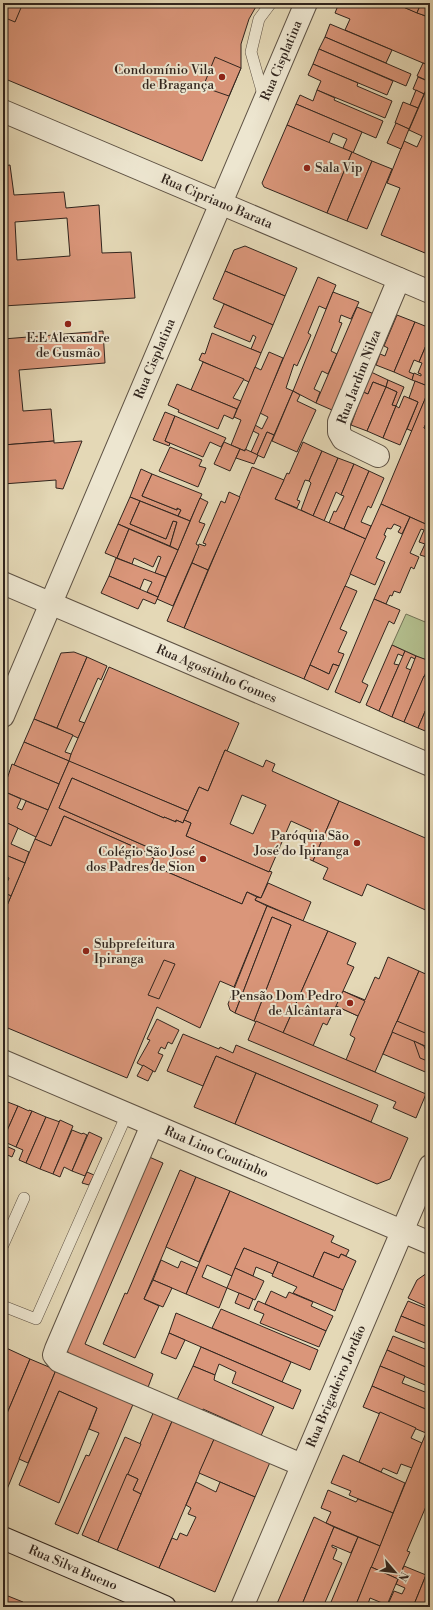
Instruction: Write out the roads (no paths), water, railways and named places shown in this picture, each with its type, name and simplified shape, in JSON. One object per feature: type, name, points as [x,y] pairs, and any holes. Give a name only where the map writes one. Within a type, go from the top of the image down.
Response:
[{"type":"street","name":"Rua Cisplatina","points":[[3,716],[306,3]]},
{"type":"street","name":"Rua Cipriano Barata","points":[[3,111],[430,292]]},
{"type":"street","name":"Rua Jardim Nilza","points":[[378,456],[343,439],[339,432],[339,422],[399,279]]},
{"type":"street","name":"Rua Agostinho Gomes","points":[[3,583],[430,765]]},
{"type":"street","name":"Rua Lino Coutinho","points":[[3,1061],[430,1242]]},
{"type":"street","points":[[152,1125],[54,1355],[59,1361],[302,1465]]},
{"type":"street","name":"Rua Brigadeiro Jordão","points":[[242,1607],[430,1166]]},
{"type":"street","name":"Rua Silva Bueno","points":[[3,1538],[165,1607]]},
{"type":"lane","points":[[265,100],[251,52],[259,19],[271,3]]},
{"type":"lane","points":[[3,1306],[36,1319],[127,1114]]},
{"type":"lane","points":[[3,1245],[24,1198]]},
{"type":"place","name":"Condomínio Vila de Bragança","points":[[222,77]]},
{"type":"place","name":"Sala Vip","points":[[307,168]]},
{"type":"place","name":"E.E Alexandre de Gusmão","points":[[68,324]]},
{"type":"place","name":"Paróquia São José do Ipiranga","points":[[357,843]]},
{"type":"place","name":"Colégio São José dos Padres de Sion","points":[[203,859]]},
{"type":"place","name":"Subprefeitura Ipiranga","points":[[86,951]]},
{"type":"place","name":"Pensão Dom Pedro de Alcântara","points":[[350,1003]]}]
